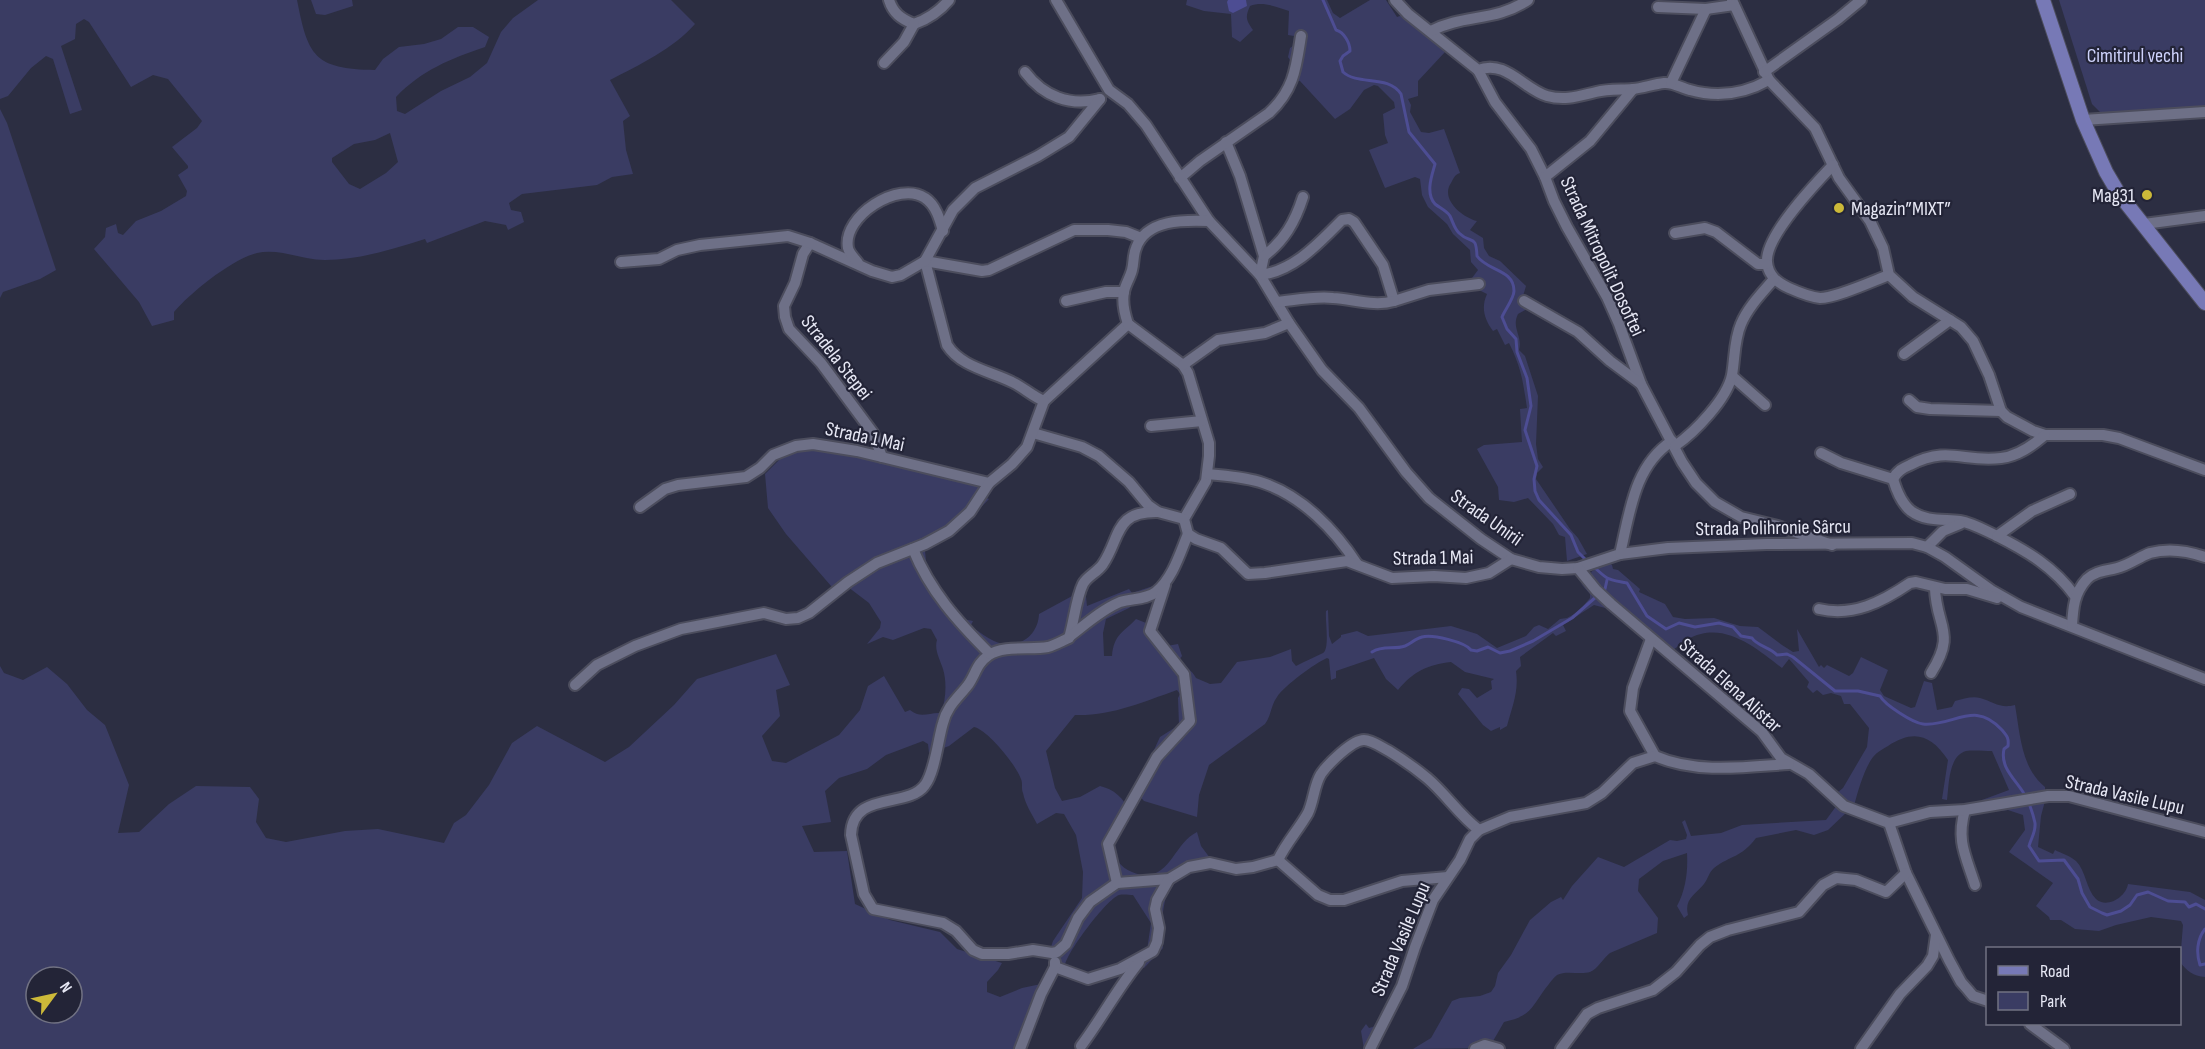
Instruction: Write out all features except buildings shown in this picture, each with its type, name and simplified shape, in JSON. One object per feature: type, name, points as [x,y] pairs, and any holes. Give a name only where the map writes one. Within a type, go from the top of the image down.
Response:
[{"type":"main road","points":[[2043,0],[2083,120],[2106,172],[2119,194],[2205,303]]},
{"type":"street","points":[[889,0],[896,14],[904,21],[914,24],[939,11],[949,0]]},
{"type":"street","name":"Strada Unirii","points":[[1056,0],[1109,90],[1128,104],[1146,125],[1209,220],[1260,275],[1289,323],[1322,370],[1359,408],[1406,472],[1429,498],[1481,539],[1511,559],[1539,567],[1578,568],[1620,554]]},
{"type":"street","name":"Strada Mitropolit Dosoftei","points":[[1395,0],[1408,14],[1478,70],[1495,102],[1531,148],[1567,227],[1607,297],[1641,384],[1682,462],[1696,483],[1715,502],[1741,517],[1778,526],[1832,545]]},
{"type":"street","points":[[1431,31],[1456,21],[1494,16],[1528,0]]},
{"type":"street","points":[[1478,70],[1487,67],[1501,69],[1539,93],[1560,99],[1671,83],[1693,91],[1741,93],[1767,76],[1861,0]]},
{"type":"street","points":[[1658,7],[1706,9],[1733,2],[1767,76],[1815,128],[1839,178],[1870,221],[1882,248],[1889,275],[1914,297],[1961,327],[1973,341],[1989,375],[2001,411],[2007,417],[2045,435],[2103,435],[2119,438],[2205,470]]},
{"type":"street","points":[[1671,83],[1706,9]]},
{"type":"street","points":[[884,63],[904,42],[914,24]]},
{"type":"street","points":[[1180,178],[1226,142],[1269,113],[1279,103],[1290,88],[1296,69],[1301,36]]},
{"type":"street","points":[[1025,72],[1036,86],[1064,99],[1092,101],[1100,99]]},
{"type":"street","name":"Strada Mitropolit Dosoftei","points":[[1545,177],[1590,141],[1634,89]]},
{"type":"street","points":[[621,262],[659,259],[677,250],[700,245],[788,236],[810,243],[860,266],[892,277],[901,275],[925,261],[953,210],[975,188],[1038,156],[1069,136],[1109,90]]},
{"type":"street","points":[[2083,120],[2205,112]]},
{"type":"street","points":[[1226,142],[1240,176],[1264,256],[1260,275],[1277,273],[1293,264],[1342,220],[1349,219],[1354,222],[1383,265],[1394,301]]},
{"type":"street","points":[[1833,165],[1799,202],[1775,236],[1767,254],[1766,264],[1774,279],[1796,291],[1820,298],[1889,275]]},
{"type":"street","points":[[860,266],[848,248],[850,230],[857,220],[884,198],[913,193],[926,198],[940,219],[943,231]]},
{"type":"street","points":[[1264,256],[1275,248],[1290,227],[1303,198]]},
{"type":"street","points":[[2144,224],[2205,216]]},
{"type":"street","points":[[1117,883],[1108,844],[1156,757],[1190,721],[1184,674],[1150,631],[1166,582],[1188,534],[1184,519],[1206,481],[1209,443],[1188,373],[1183,365],[1128,324],[1124,292],[1132,271],[1136,247],[1141,238],[1153,228],[1165,224],[1209,220]]},
{"type":"street","points":[[1675,233],[1705,228],[1716,232],[1758,264],[1766,264]]},
{"type":"street","points":[[925,261],[982,271],[989,270],[1074,230],[1126,232],[1141,238]]},
{"type":"street","name":"Stradela Stepei","points":[[810,243],[803,254],[795,283],[784,306],[789,329],[821,363],[873,433],[882,457]]},
{"type":"street","points":[[925,261],[950,350],[967,363],[1014,383],[1044,401]]},
{"type":"street","points":[[1620,554],[1636,486],[1655,454],[1673,444],[1703,421],[1725,392],[1732,376],[1738,331],[1742,321],[1774,279]]},
{"type":"street","points":[[1277,302],[1321,297],[1386,303],[1429,290],[1479,284]]},
{"type":"street","points":[[1066,301],[1106,292],[1124,292]]},
{"type":"street","name":"Strada Mitropolit Dosoftei","points":[[1524,301],[1578,332],[1610,362],[1641,384]]},
{"type":"street","points":[[1904,354],[1950,320]]},
{"type":"street","points":[[1183,365],[1218,340],[1265,333],[1289,323]]},
{"type":"street","points":[[575,685],[597,665],[635,645],[681,628],[764,613],[786,619],[798,618],[809,613],[877,563],[931,542],[960,523],[981,498],[989,483],[1021,455],[1033,433],[1044,401],[1128,324]]},
{"type":"street","points":[[1732,376],[1765,405]]},
{"type":"street","points":[[1909,400],[1917,406],[1930,409],[2001,411]]},
{"type":"street","points":[[1151,426],[1202,420]]},
{"type":"street","points":[[1033,433],[1082,447],[1099,456],[1129,482],[1148,505],[1158,512]]},
{"type":"street","points":[[2045,435],[2032,446],[2002,458],[1985,459],[1942,454],[1929,456],[1903,468],[1896,473],[1893,479],[1911,511],[1938,521],[1969,523],[2021,548],[2047,565],[2075,596]]},
{"type":"street","name":"Strada 1 Mai","points":[[639,507],[665,489],[678,485],[746,477],[760,468],[773,455],[796,446],[813,444],[882,457],[989,483]]},
{"type":"street","points":[[1821,453],[1841,463],[1893,479]]},
{"type":"street","points":[[1208,474],[1261,482],[1283,491],[1305,507],[1339,538],[1357,564]]},
{"type":"street","points":[[1997,536],[2032,511],[2070,494]]},
{"type":"street","points":[[1069,638],[1083,582],[1101,566],[1116,534],[1125,522],[1144,512],[1158,512],[1184,519]]},
{"type":"street","points":[[1927,547],[1943,531],[1969,523]]},
{"type":"street","name":"Strada 1 Mai","points":[[1188,534],[1221,548],[1248,574],[1347,561],[1392,578],[1420,576],[1466,578],[1489,573],[1511,559]]},
{"type":"street","name":"Strada Polihronie Sârcu","points":[[1620,554],[1668,548],[1779,543],[1832,545],[1912,543],[1927,547],[1945,557],[2009,600],[2205,679]]},
{"type":"street","points":[[913,549],[921,568],[942,603],[990,654]]},
{"type":"street","points":[[2072,626],[2075,596],[2094,573],[2118,568],[2149,554],[2173,551],[2205,557]]},
{"type":"street","name":"Strada Elena Alistar","points":[[1578,568],[1600,594],[1762,732],[1780,758],[1814,778],[1844,806],[1889,823]]},
{"type":"street","points":[[1166,582],[1155,593],[1106,609],[1069,638],[1049,646],[1013,649],[990,654],[976,667],[968,684],[956,696],[943,721],[938,749],[927,783],[915,794],[883,801],[859,813],[851,826],[864,894],[873,909],[943,923],[956,931],[973,950],[982,954],[1008,954],[1033,950],[1054,953],[1066,944],[1078,918],[1090,902],[1117,883],[1169,879],[1189,867],[1210,863],[1236,869],[1254,867],[1278,860]]},
{"type":"street","name":"Strada Polihronie Sârcu","points":[[1819,609],[1834,613],[1852,612],[1881,601],[1910,583],[1916,582],[1935,588],[1967,589],[1994,598],[2009,600]]},
{"type":"street","points":[[1931,673],[1943,650],[1945,632],[1937,610],[1935,588]]},
{"type":"street","points":[[1651,639],[1633,688],[1630,711],[1655,756],[1669,762],[1723,768],[1789,764]]},
{"type":"street","points":[[1278,860],[1282,850],[1308,813],[1317,782],[1323,772],[1356,741],[1364,740],[1376,744],[1421,773],[1456,811],[1479,830],[1510,817],[1586,803],[1602,793],[1633,764],[1655,756]]},
{"type":"street","name":"Strada Vasile Lupu","points":[[1889,823],[1930,812],[1965,810],[2048,796],[2068,796],[2205,832]]},
{"type":"street","points":[[1965,810],[1960,825],[1960,838],[1975,885]]},
{"type":"street","points":[[1889,823],[1906,873],[1961,982],[1973,996],[1986,1000]]},
{"type":"street","name":"Strada Vasile Lupu","points":[[1370,1049],[1402,986],[1433,900],[1470,839],[1479,830]]},
{"type":"street","points":[[1278,860],[1318,895],[1330,900],[1344,900],[1402,881],[1448,877]]},
{"type":"street","points":[[1561,1049],[1587,1014],[1598,1008],[1653,990],[1676,972],[1710,937],[1728,930],[1799,912],[1823,885],[1836,878],[1856,880],[1886,892],[1906,873]]},
{"type":"street","points":[[1055,967],[1088,979],[1120,969],[1153,951],[1159,928],[1155,909],[1157,900],[1169,879]]},
{"type":"street","points":[[1861,1049],[1900,994],[1933,956],[1936,935]]},
{"type":"street","points":[[1020,1049],[1041,994],[1055,967],[1054,953]]},
{"type":"street","points":[[1081,1046],[1118,989],[1141,959]]},
{"type":"street","points":[[2033,1025],[2064,1049]]},
{"type":"street","points":[[1475,1049],[1485,1045],[1499,1049]]},
{"type":"green space","points":[[0,0],[297,0],[305,34],[317,56],[339,67],[355,69],[375,70],[383,59],[399,47],[441,39],[458,27],[473,27],[489,37],[485,47],[426,72],[396,97],[397,111],[405,114],[441,91],[470,77],[487,63],[501,32],[513,18],[538,0],[671,0],[695,24],[666,49],[610,80],[630,116],[623,121],[626,150],[633,174],[612,177],[597,185],[522,194],[509,203],[511,210],[521,212],[524,222],[508,230],[506,225],[485,221],[427,243],[425,239],[376,253],[338,260],[274,252],[247,256],[224,269],[190,296],[174,312],[174,320],[152,326],[139,302],[94,249],[105,237],[106,228],[116,224],[118,233],[123,235],[136,221],[161,211],[186,196],[187,191],[178,175],[188,166],[172,147],[197,128],[202,121],[168,79],[153,75],[131,87],[89,22],[84,19],[76,24],[75,39],[61,46],[82,110],[70,114],[53,59],[46,56],[31,68],[8,96],[0,99]],"holes":[[[390,133],[398,162],[386,173],[360,189],[349,184],[332,162],[332,158],[354,144],[375,140]]]},
{"type":"green space","points":[[311,0],[352,0],[353,6],[325,15],[316,14]]},
{"type":"green space","points":[[1187,0],[1327,0],[1333,13],[1340,18],[1370,0],[1386,0],[1397,17],[1403,15],[1445,52],[1418,81],[1418,96],[1408,99],[1411,105],[1410,112],[1421,132],[1429,133],[1444,129],[1460,173],[1454,177],[1448,189],[1450,201],[1465,216],[1477,221],[1470,230],[1483,238],[1484,248],[1489,256],[1500,261],[1526,286],[1523,296],[1528,300],[1527,309],[1518,314],[1516,324],[1520,340],[1519,350],[1525,356],[1538,396],[1536,444],[1538,459],[1543,467],[1537,473],[1536,479],[1587,554],[1567,561],[1565,537],[1559,535],[1553,524],[1528,498],[1514,502],[1499,500],[1498,487],[1477,449],[1484,445],[1522,442],[1520,409],[1527,408],[1521,374],[1509,343],[1505,345],[1497,329],[1493,331],[1487,322],[1484,308],[1487,294],[1473,287],[1448,282],[1472,278],[1478,270],[1471,262],[1470,250],[1428,207],[1422,195],[1420,179],[1415,177],[1385,188],[1369,150],[1388,143],[1383,114],[1395,108],[1394,102],[1378,86],[1374,85],[1364,90],[1350,109],[1335,119],[1300,81],[1287,79],[1290,60],[1288,57],[1294,36],[1288,35],[1289,11],[1265,4],[1250,6],[1247,18],[1253,30],[1240,42],[1232,37],[1231,14],[1204,11],[1186,5]]},
{"type":"green space","name":"Cimitirul vechi","points":[[2059,0],[2205,0],[2205,106],[2101,113],[2092,104]]},
{"type":"green space","points":[[0,109],[7,123],[56,270],[40,279],[3,292],[0,298]]},
{"type":"green space","points":[[809,449],[893,464],[979,486],[978,494],[989,499],[959,530],[925,551],[927,570],[963,619],[973,621],[971,625],[973,628],[1002,644],[1017,643],[1030,636],[1038,622],[1039,614],[1074,595],[1076,586],[1080,583],[1085,588],[1087,606],[1129,589],[1132,593],[1159,584],[1129,608],[1106,619],[1103,633],[1104,656],[1112,656],[1117,638],[1136,619],[1156,627],[1156,631],[1167,646],[1178,644],[1182,656],[1179,660],[1196,678],[1210,684],[1221,683],[1237,662],[1270,657],[1291,649],[1292,661],[1296,666],[1323,653],[1326,646],[1326,611],[1328,610],[1329,636],[1332,644],[1341,635],[1357,631],[1368,636],[1451,626],[1477,634],[1497,648],[1526,636],[1534,627],[1539,625],[1548,629],[1560,619],[1578,612],[1590,598],[1590,594],[1580,583],[1609,609],[1594,605],[1563,625],[1566,631],[1556,636],[1553,633],[1520,657],[1521,666],[1516,671],[1517,686],[1513,706],[1507,726],[1500,730],[1500,727],[1491,731],[1483,725],[1458,694],[1462,688],[1469,689],[1477,698],[1492,689],[1491,681],[1494,679],[1465,672],[1451,662],[1422,670],[1398,690],[1386,679],[1374,658],[1336,671],[1336,678],[1331,680],[1327,658],[1300,675],[1281,692],[1265,724],[1209,765],[1199,795],[1197,817],[1144,801],[1135,791],[1160,737],[1179,725],[1178,698],[1180,694],[1177,690],[1115,711],[1075,715],[1046,751],[1055,788],[1062,801],[1080,797],[1100,786],[1109,789],[1121,798],[1129,812],[1112,848],[1121,865],[1132,872],[1144,875],[1154,874],[1162,869],[1182,845],[1197,832],[1201,846],[1210,858],[1201,866],[1178,877],[1168,890],[1163,910],[1163,948],[1144,968],[1133,959],[1147,950],[1151,923],[1133,895],[1119,895],[1113,899],[1088,927],[1068,958],[1065,965],[1076,973],[1072,979],[1055,971],[1017,1049],[0,1049],[0,666],[4,673],[23,680],[47,667],[67,684],[87,710],[105,725],[129,785],[118,833],[139,832],[169,804],[196,786],[250,787],[259,799],[256,822],[266,838],[286,842],[345,831],[378,829],[444,843],[454,823],[466,815],[489,785],[512,743],[537,726],[605,762],[629,747],[674,705],[697,679],[776,654],[790,685],[776,690],[780,716],[762,736],[772,761],[786,763],[839,735],[860,710],[868,686],[884,676],[905,712],[910,710],[921,715],[941,713],[945,697],[945,680],[937,651],[937,640],[931,629],[924,628],[893,640],[883,637],[867,644],[880,628],[881,622],[869,603],[848,587],[838,594],[786,534],[768,508],[765,474],[783,456]],"holes":[[[974,727],[994,741],[1014,765],[1021,779],[1025,801],[1037,824],[1056,813],[1064,814],[1076,835],[1083,872],[1082,898],[1053,941],[1048,956],[1051,960],[1041,984],[1022,988],[1000,997],[987,992],[987,982],[1002,963],[957,949],[940,932],[890,920],[855,904],[847,851],[814,852],[802,826],[831,822],[825,791],[839,778],[867,769],[886,755],[923,741],[928,744],[929,753],[949,746]]]},
{"type":"green space","points":[[1609,563],[1612,565],[1613,569],[1618,570],[1640,589],[1639,592],[1665,604],[1673,617],[1714,618],[1740,626],[1758,627],[1793,652],[1799,651],[1797,629],[1819,667],[1821,665],[1824,668],[1827,665],[1849,676],[1861,657],[1888,670],[1880,690],[1884,696],[1911,708],[1915,707],[1924,681],[1932,683],[1937,710],[1952,707],[1955,701],[1971,698],[1980,698],[2001,706],[2015,705],[2026,760],[2037,779],[2045,787],[2038,847],[2053,854],[2055,850],[2076,861],[2093,895],[2100,902],[2110,902],[2120,897],[2128,884],[2190,892],[2205,900],[2205,977],[2197,976],[2181,963],[2183,925],[2181,921],[2151,917],[2099,931],[2075,929],[2061,920],[2050,920],[2036,906],[2053,883],[2009,852],[2025,830],[2023,815],[2008,810],[1983,813],[1982,800],[2009,790],[1992,751],[1966,751],[1960,754],[1951,772],[1947,800],[1942,799],[1948,760],[1942,752],[1921,737],[1914,736],[1897,741],[1873,757],[1864,774],[1854,806],[1842,800],[1837,793],[1843,788],[1867,747],[1869,728],[1850,704],[1844,704],[1841,696],[1831,693],[1823,695],[1817,690],[1813,693],[1807,687],[1809,682],[1789,659],[1782,668],[1755,648],[1734,637],[1712,632],[1701,634],[1689,638],[1672,651],[1595,584],[1591,572]]},
{"type":"green space","points":[[1837,805],[1848,811],[1828,830],[1814,835],[1796,830],[1756,838],[1741,853],[1714,868],[1689,901],[1688,915],[1684,918],[1677,906],[1686,880],[1687,853],[1663,861],[1639,879],[1638,891],[1658,918],[1657,933],[1610,953],[1590,972],[1557,975],[1529,1011],[1504,1022],[1489,1048],[1413,1049],[1431,1038],[1452,1001],[1491,992],[1498,973],[1511,955],[1530,920],[1551,902],[1561,897],[1563,900],[1572,886],[1598,857],[1624,867],[1670,840],[1686,839],[1687,835],[1682,822],[1685,820],[1691,836],[1721,833],[1742,825],[1826,820]]},
{"type":"green space","points":[[1398,987],[1405,994],[1377,1049],[1364,1049],[1361,1031],[1366,1024],[1369,1028],[1376,1026]]},
{"type":"shaded area","points":[[1228,0],[1246,0],[1247,6],[1233,13],[1229,11]]},
{"type":"waterway","points":[[1323,0],[1336,30],[1344,35],[1349,45],[1350,51],[1340,61],[1343,72],[1357,79],[1389,84],[1401,94],[1409,132],[1435,164],[1430,184],[1432,200],[1449,214],[1459,233],[1474,242],[1477,256],[1481,261],[1505,274],[1513,284],[1514,294],[1502,317],[1507,329],[1516,339],[1517,352],[1527,378],[1531,406],[1525,430],[1537,466],[1534,479],[1535,491],[1539,500],[1571,535],[1578,552],[1589,563]]},
{"type":"waterway","points":[[1594,567],[1609,579],[1627,583],[1647,616],[1666,629],[1679,623],[1695,627],[1719,623],[1733,627],[1741,636],[1752,638],[1777,655],[1787,654],[1793,657],[1835,691],[1858,691],[1880,696],[1893,709],[1918,723],[1934,724],[1973,715],[1992,721],[2007,737],[2008,746],[2004,749],[2004,761],[2025,795],[2033,815],[2035,829],[2029,846],[2039,861],[2064,860],[2078,879],[2082,893],[2090,907],[2107,915],[2121,911],[2130,905],[2137,895],[2148,892],[2168,901],[2185,902],[2189,907],[2196,904],[2205,909]]},
{"type":"waterway","points":[[1372,652],[1405,646],[1427,636],[1455,642],[1471,650],[1477,651],[1488,647],[1500,653],[1510,651],[1533,641],[1572,618],[1605,589],[1607,580]]},
{"type":"waterway","points":[[2205,929],[2200,937],[2198,951],[2200,965],[2205,964]]},
{"type":"place","name":"Mag31","points":[[2147,195]]},
{"type":"place","name":"Magazin”MIXT”","points":[[1839,208]]}]
